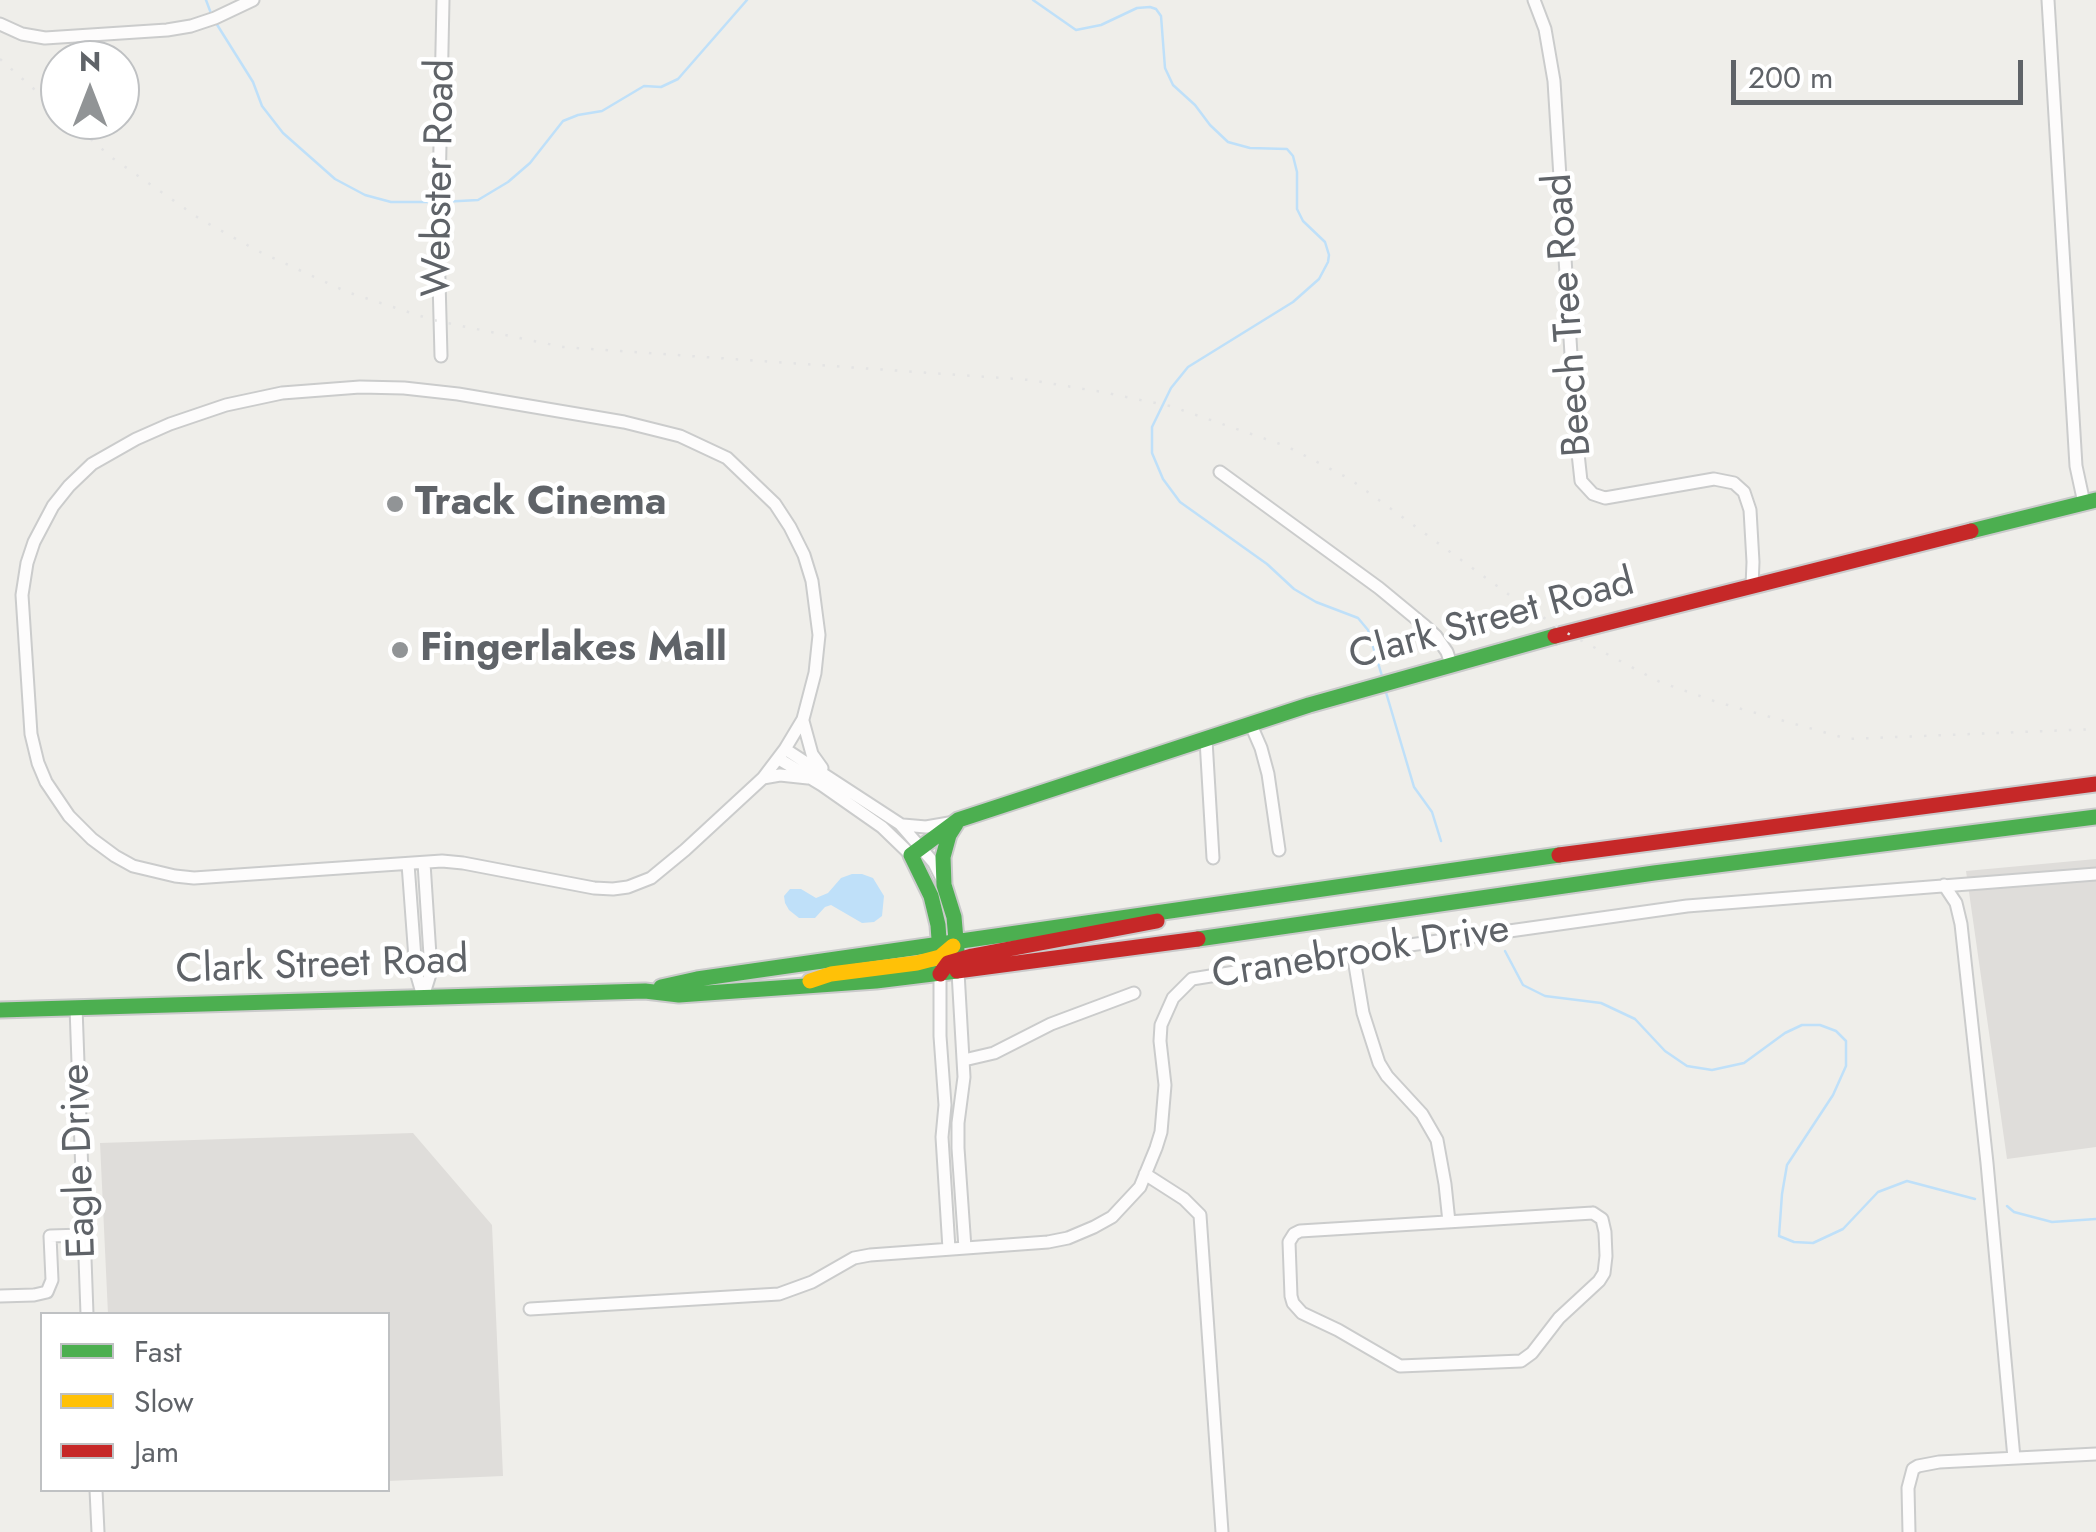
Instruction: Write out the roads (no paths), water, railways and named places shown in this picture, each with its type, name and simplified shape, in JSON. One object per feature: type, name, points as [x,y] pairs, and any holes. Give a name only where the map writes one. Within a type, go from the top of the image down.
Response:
[{"type":"main road","name":"Clark Street Road","points":[[916,851],[958,820],[993,807],[1333,698],[1451,664],[2090,501]]},
{"type":"main road","points":[[791,988],[830,974],[917,963],[945,948],[1220,904],[2096,784]]},
{"type":"main road","name":"Clark Street Road","points":[[0,1010],[791,988],[940,974],[958,966],[2096,816]]},
{"type":"main road","points":[[940,974],[954,916],[944,885],[943,857],[958,820]]},
{"type":"main road","points":[[916,851],[945,948],[958,966],[1220,904]]},
{"type":"main road","name":"Clark Street Road","points":[[645,991],[697,978],[945,948]]},
{"type":"street","points":[[0,24],[32,36],[56,38],[152,32],[212,20],[254,0]]},
{"type":"street","name":"Webster Road","points":[[440,356],[443,0]]},
{"type":"street","name":"Beech Tree Road","points":[[1534,0],[1545,29],[1554,81],[1581,482],[1592,494],[1605,498],[1714,478],[1734,483],[1744,492],[1750,510],[1752,586]]},
{"type":"street","points":[[2048,0],[2076,466],[2090,501]]},
{"type":"street","points":[[376,386],[424,389],[624,422],[680,436],[727,458],[775,504],[804,556],[815,599],[819,635],[803,719],[762,778],[670,864],[628,887],[594,888],[463,863],[176,876],[130,864],[92,839],[69,816],[46,782],[34,749],[28,711],[22,586],[40,529],[53,506],[83,472],[110,452],[190,417],[246,400],[314,389],[376,386]]},
{"type":"street","points":[[1220,472],[1425,626],[1447,652],[1451,664]]},
{"type":"street","points":[[803,719],[812,754],[832,778]]},
{"type":"street","points":[[1251,725],[1268,774],[1279,850]]},
{"type":"street","points":[[1206,740],[1213,858]]},
{"type":"street","points":[[782,754],[832,778],[900,824],[916,851]]},
{"type":"street","points":[[782,754],[934,863],[944,885]]},
{"type":"street","points":[[762,778],[780,774],[812,779]]},
{"type":"street","points":[[900,824],[926,827],[958,820]]},
{"type":"street","points":[[424,863],[431,971],[424,997]]},
{"type":"street","points":[[408,864],[416,972],[424,997]]},
{"type":"street","name":"Cranebrook Drive","points":[[530,1309],[780,1294],[812,1282],[854,1258],[1068,1238],[1112,1218],[1140,1188],[1161,1132],[1165,1084],[1161,1025],[1173,998],[1192,979],[1687,906],[2096,874]]},
{"type":"street","points":[[1944,886],[1956,902],[1961,924],[2014,1458]]},
{"type":"street","points":[[1353,953],[1367,1028],[1380,1063],[1433,1131],[1440,1152],[1450,1222]]},
{"type":"street","points":[[958,966],[964,1060],[958,1148],[964,1248]]},
{"type":"street","points":[[940,974],[946,1105],[942,1137],[949,1249]]},
{"type":"street","points":[[940,1036],[949,1052],[964,1060],[994,1053],[1051,1024],[1134,993]]},
{"type":"street","name":"Eagle Drive","points":[[76,1007],[87,1312]]},
{"type":"street","points":[[1145,1174],[1184,1199],[1200,1215],[1222,1532]]},
{"type":"street","points":[[1596,1214],[1602,1219],[1604,1232],[1604,1274],[1532,1353],[1521,1360],[1400,1366],[1302,1313],[1293,1303],[1288,1254],[1294,1234],[1450,1222],[1596,1214]]},
{"type":"street","points":[[0,1296],[47,1292],[52,1280],[50,1236],[83,1235]]},
{"type":"street","points":[[1909,1532],[1908,1488],[1913,1469],[1925,1464],[2096,1454]]},
{"type":"street","points":[[96,1492],[98,1532]]},
{"type":"water","points":[[852,874],[873,878],[884,896],[882,916],[874,922],[862,923],[831,905],[815,918],[799,918],[785,903],[784,896],[790,889],[801,889],[816,898]]},
{"type":"waterway","points":[[206,0],[212,16]]},
{"type":"waterway","points":[[441,202],[478,200],[508,182],[530,163],[563,121],[602,111],[644,86],[661,87],[678,79],[747,0]]},
{"type":"waterway","points":[[1033,0],[1076,30],[1101,25],[1137,8],[1156,9],[1161,16],[1165,68],[1173,85],[1210,125],[1228,142],[1250,148],[1287,149],[1293,156],[1297,209],[1303,221],[1325,242],[1328,262],[1319,279],[1293,302],[1188,367],[1171,388],[1152,427],[1152,453],[1163,479],[1180,502],[1267,564],[1294,589],[1358,618],[1368,630],[1382,676]]},
{"type":"waterway","points":[[216,23],[253,82],[262,106],[283,133],[335,179],[365,195],[391,202],[433,202]]},
{"type":"waterway","points":[[1385,689],[1414,787],[1432,812],[1441,841]]},
{"type":"waterway","points":[[1505,951],[1523,985],[1545,996],[1601,1003],[1635,1019],[1665,1051],[1687,1066],[1712,1070],[1744,1063],[1802,1025],[1820,1025],[1836,1031],[1846,1041],[1846,1066],[1833,1095],[1787,1165],[1779,1236],[1813,1243],[1843,1229],[1878,1192],[1907,1181],[1975,1199]]},
{"type":"waterway","points":[[2007,1206],[2014,1212],[2052,1222],[2096,1219]]},
{"type":"railway","points":[[0,59],[40,94]]},
{"type":"railway","points":[[92,140],[200,219],[258,251],[347,292],[433,320],[563,347],[1030,380],[1170,406],[1286,446],[1350,479],[1567,633],[1660,682],[1717,702],[1848,739],[2096,729]]},
{"type":"place","name":"Track Cinema","points":[[395,504]]},
{"type":"place","name":"Fingerlakes Mall","points":[[400,650]]}]
